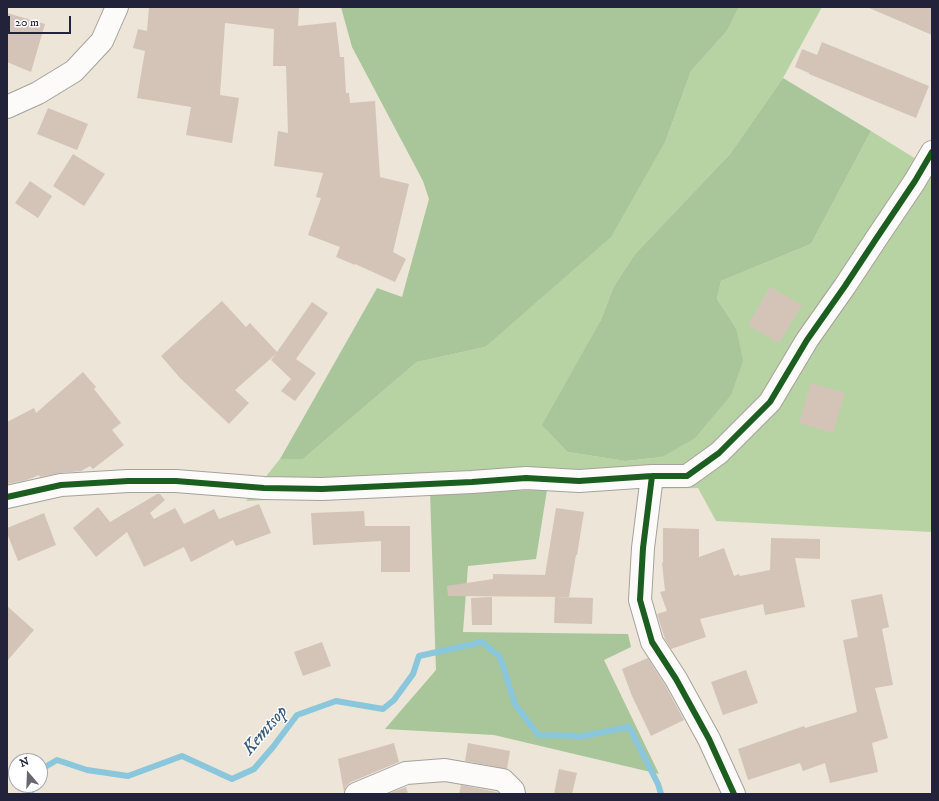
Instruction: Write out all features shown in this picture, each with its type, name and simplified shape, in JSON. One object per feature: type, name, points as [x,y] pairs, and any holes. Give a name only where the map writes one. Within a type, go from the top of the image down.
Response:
[{"type":"street","points":[[7,107],[38,93],[74,71],[102,41],[117,7]]},
{"type":"street","points":[[7,497],[61,485],[128,481],[176,481],[264,488],[322,489],[526,478],[579,481],[652,476],[687,476],[719,453],[770,402],[807,340],[915,181],[932,152]]},
{"type":"street","points":[[652,476],[643,548],[640,600],[652,642],[676,679],[709,739],[734,794]]},
{"type":"street","points":[[356,794],[406,773],[445,770],[503,780],[513,790],[514,794]]},
{"type":"green space","points":[[341,7],[739,7],[727,31],[691,71],[666,140],[611,237],[485,347],[417,362],[303,459],[280,459],[377,288],[402,297],[429,199],[423,181],[352,47]]},
{"type":"green space","points":[[739,7],[822,7],[783,78],[730,154],[635,254],[614,286],[600,322],[568,452],[627,461],[662,457],[736,328],[717,299],[721,281],[811,244],[871,131],[932,169],[932,532],[716,521],[698,488],[430,492],[246,501],[280,459],[303,459],[417,362],[485,347],[666,140],[691,71],[727,31]]},
{"type":"green space","points":[[783,78],[871,131],[811,244],[721,281],[717,299],[736,328],[743,361],[731,395],[695,438],[662,457],[626,461],[568,452],[542,425],[600,322],[614,286],[635,254],[730,154]]},
{"type":"green space","points":[[547,490],[536,559],[468,566],[463,632],[628,634],[631,647],[604,660],[659,774],[494,735],[385,729],[436,670],[430,492]]},
{"type":"building","points":[[149,7],[299,7],[298,26],[336,22],[340,57],[344,57],[346,93],[349,93],[350,103],[375,101],[380,177],[409,184],[393,252],[406,259],[395,282],[336,257],[340,247],[308,235],[321,198],[316,197],[323,173],[274,166],[278,131],[288,133],[286,66],[273,66],[274,29],[225,23],[220,95],[239,98],[232,143],[186,135],[191,107],[137,98],[145,51],[133,48],[138,29],[147,31]]},
{"type":"building","points":[[867,7],[932,7],[932,35]]},
{"type":"building","points":[[7,13],[45,24],[31,72],[7,62]]},
{"type":"building","points":[[822,42],[929,86],[916,118],[795,67],[802,49],[817,55]]},
{"type":"building","points":[[48,108],[88,124],[77,150],[37,134]]},
{"type":"building","points":[[73,154],[105,174],[84,206],[53,186]]},
{"type":"building","points":[[30,181],[52,196],[38,218],[15,203]]},
{"type":"building","points":[[770,287],[802,305],[779,343],[748,325]]},
{"type":"building","points":[[222,301],[246,327],[250,323],[277,352],[312,302],[328,313],[296,359],[316,373],[295,401],[281,391],[291,379],[271,360],[276,354],[235,390],[249,403],[229,424],[180,378],[161,356]]},
{"type":"building","points":[[83,372],[96,387],[94,389],[121,423],[112,430],[124,445],[93,469],[90,466],[81,471],[40,477],[39,475],[27,480],[7,484],[7,422],[34,408],[36,413]]},
{"type":"building","points":[[811,383],[845,393],[833,433],[799,423]]},
{"type":"building","points":[[157,494],[160,494],[165,500],[150,513],[154,519],[175,508],[184,524],[214,509],[219,519],[259,504],[271,533],[236,546],[233,540],[191,562],[184,547],[144,567],[127,532],[96,557],[73,528],[98,507],[110,522]]},
{"type":"building","points":[[556,508],[584,512],[569,597],[448,596],[447,586],[493,579],[493,574],[545,575]]},
{"type":"building","points":[[364,511],[365,526],[410,526],[410,572],[381,572],[381,541],[313,545],[311,513]]},
{"type":"building","points":[[44,513],[56,545],[18,561],[7,533],[7,528]]},
{"type":"building","points":[[663,528],[699,529],[699,557],[724,548],[734,576],[770,570],[771,538],[820,539],[820,559],[795,558],[805,607],[765,615],[763,604],[700,619],[706,637],[671,649],[665,639],[657,614],[667,611],[660,592],[665,591],[662,563]]},
{"type":"building","points":[[882,594],[889,627],[882,629],[893,685],[875,688],[888,738],[872,743],[878,772],[830,783],[825,763],[803,771],[800,763],[748,780],[738,749],[804,726],[805,728],[857,712],[843,640],[858,637],[851,600]]},
{"type":"building","points":[[492,597],[492,625],[472,625],[471,598]]},
{"type":"building","points":[[555,597],[593,598],[592,624],[554,623]]},
{"type":"building","points":[[7,606],[34,630],[7,661]]},
{"type":"building","points":[[322,642],[331,666],[303,676],[294,652]]},
{"type":"building","points":[[648,658],[684,720],[651,736],[632,696],[622,669]]},
{"type":"building","points":[[746,670],[758,703],[723,715],[711,682]]},
{"type":"building","points":[[394,743],[399,762],[351,782],[346,786],[344,792],[338,759]]},
{"type":"building","points":[[468,743],[510,751],[507,769],[465,761]]},
{"type":"building","points":[[559,769],[577,773],[572,794],[554,794]]},
{"type":"building","points":[[461,785],[497,792],[499,794],[459,794]]},
{"type":"building","points":[[406,787],[408,794],[388,794]]},
{"type":"waterway","name":"Kemtsop","points":[[48,765],[57,760],[87,770],[128,776],[182,756],[232,779],[254,769],[297,715],[336,701],[383,709],[394,700],[413,674],[419,656],[482,642],[500,657],[515,704],[538,735],[583,736],[629,727],[658,784],[661,794]]},
{"type":"cycle path","points":[[7,497],[61,485],[128,481],[176,481],[264,488],[322,489],[526,478],[579,481],[652,476],[687,476],[719,453],[770,402],[807,340],[915,181],[932,152]]},
{"type":"cycle path","points":[[652,476],[643,548],[640,600],[652,642],[676,679],[709,739],[734,794]]}]
